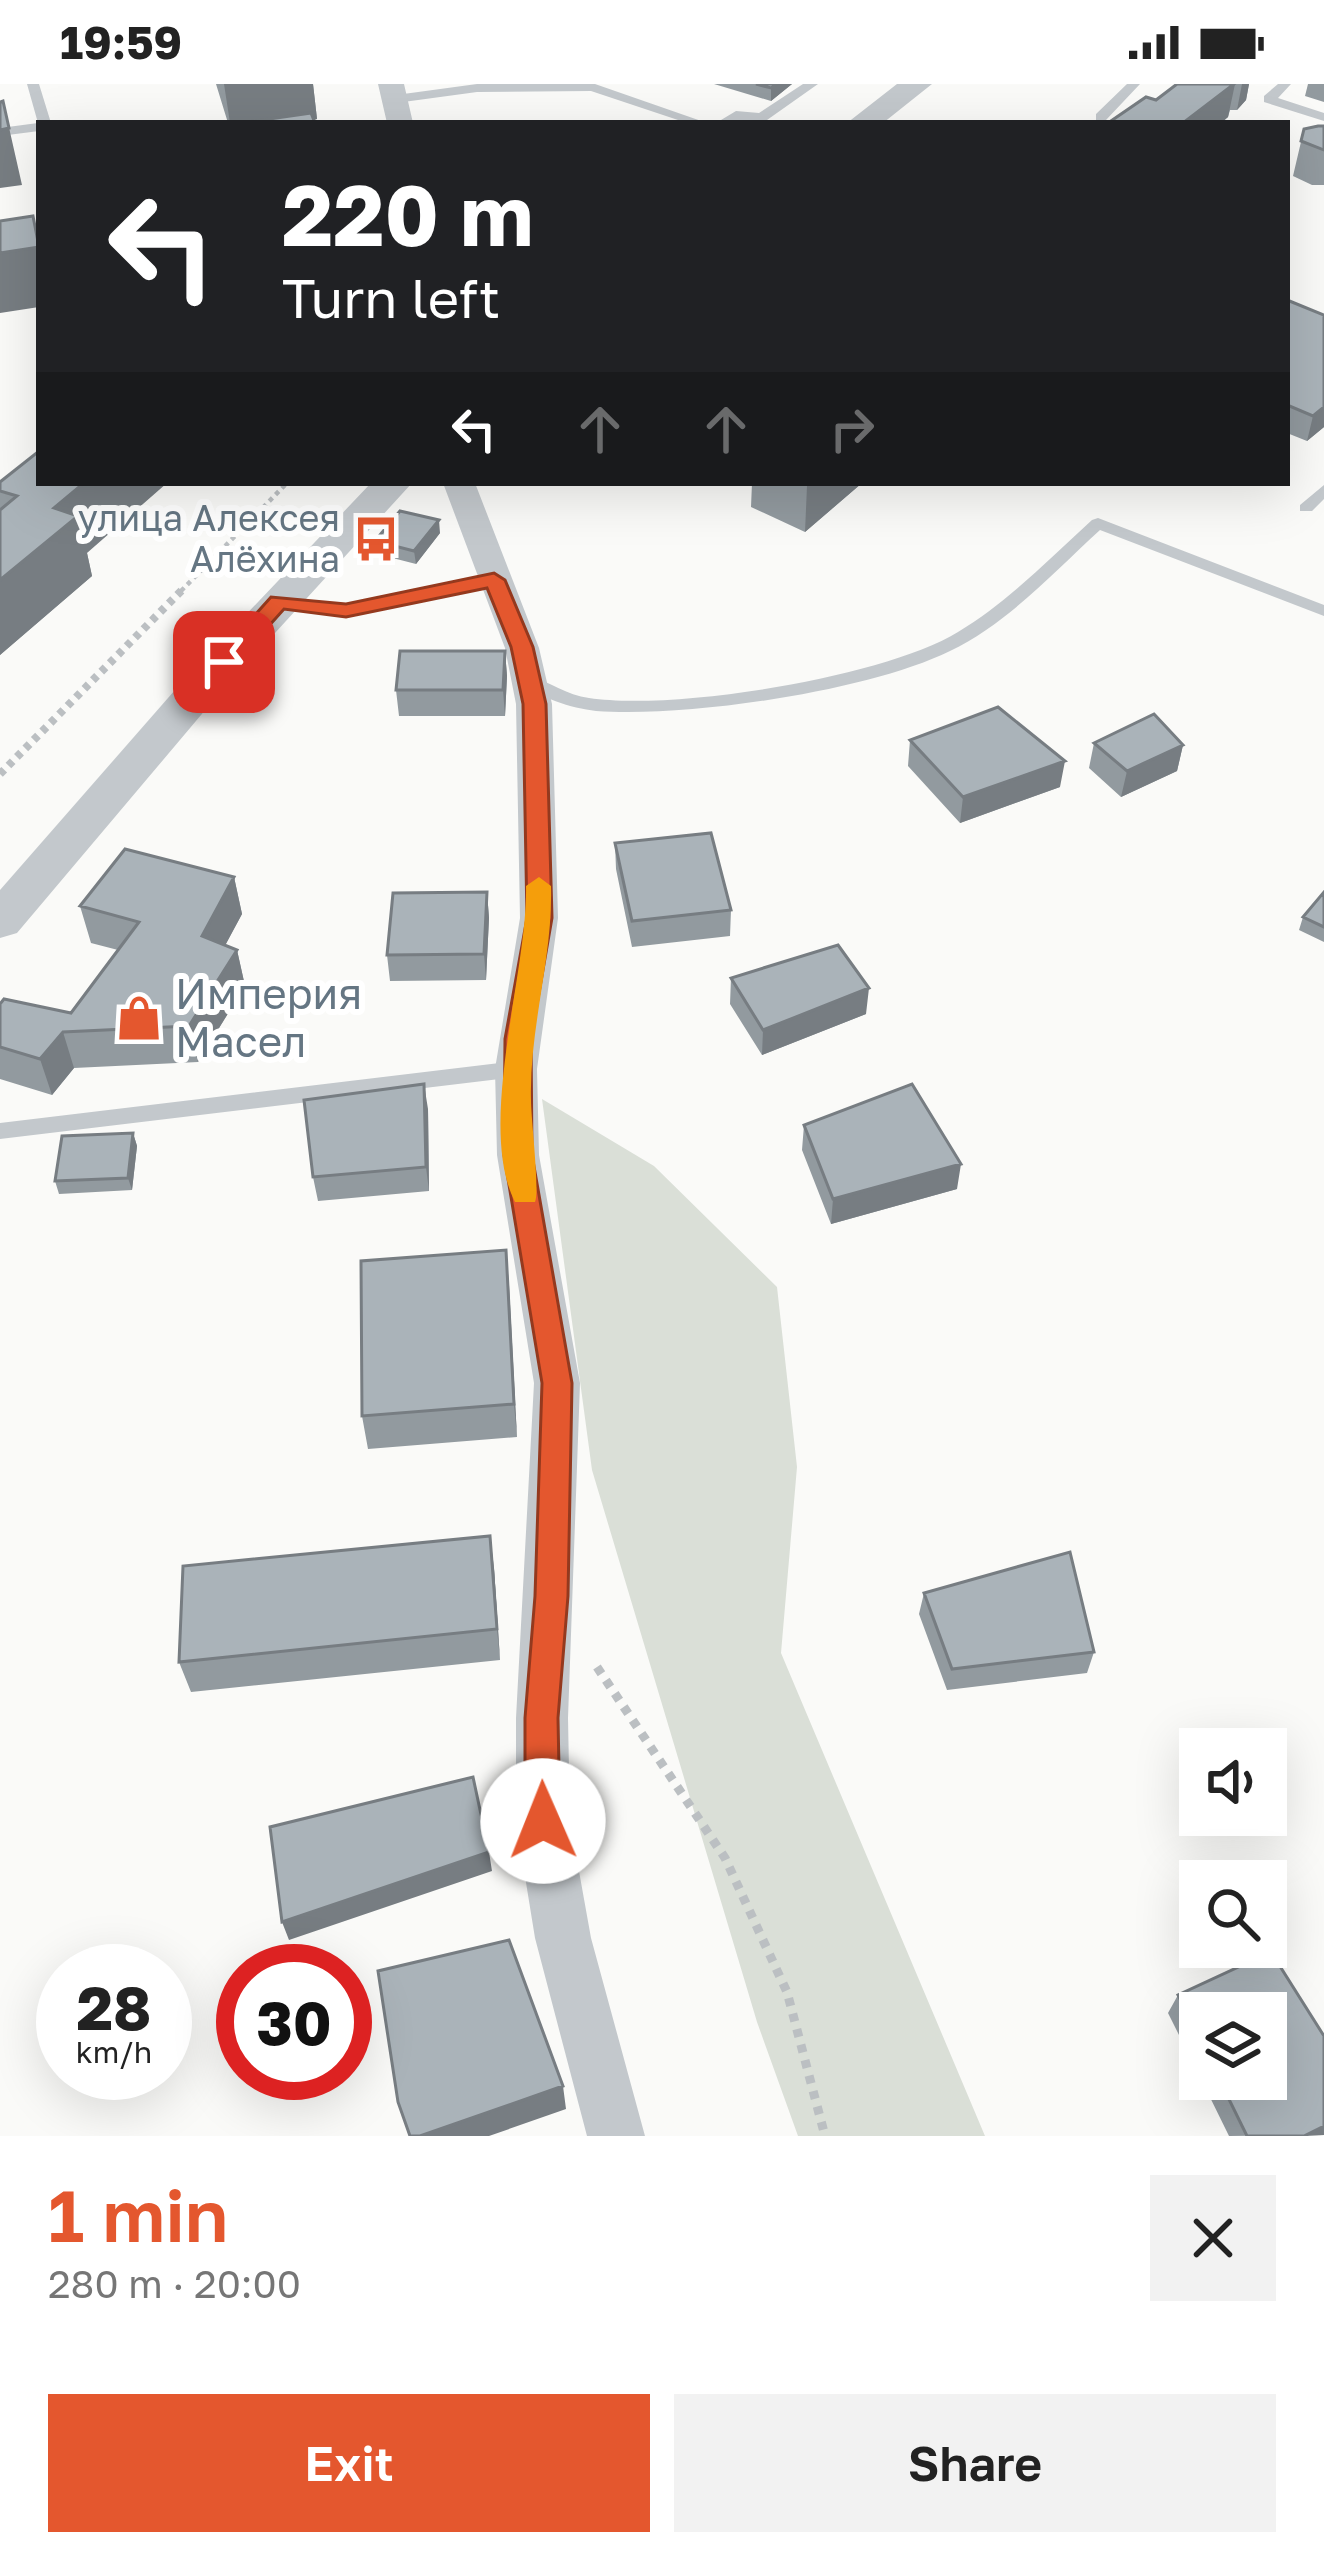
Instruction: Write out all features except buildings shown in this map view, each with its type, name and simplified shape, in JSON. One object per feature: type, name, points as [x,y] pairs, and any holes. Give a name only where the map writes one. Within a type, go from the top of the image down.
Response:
[{"type":"street","points":[[867,120],[917,84]]},
{"type":"street","points":[[0,921],[278,602],[390,486]]},
{"type":"street","points":[[460,486],[522,647],[534,704],[539,918],[516,1069],[518,1155],[557,1383],[542,1718],[543,1821],[563,1938],[616,2136]]},
{"type":"lane","points":[[33,84],[41,120]]},
{"type":"lane","points":[[396,102],[544,84],[615,87],[693,120]]},
{"type":"lane","points":[[728,120],[736,115],[761,117],[812,84]]},
{"type":"lane","points":[[1102,117],[1134,84]]},
{"type":"lane","points":[[1285,84],[1269,99],[1324,117]]},
{"type":"lane","points":[[0,132],[36,126]]},
{"type":"lane","points":[[1306,508],[1324,490]]},
{"type":"lane","points":[[529,681],[577,701],[636,706],[884,670],[941,649],[991,619],[1098,523],[1324,611]]},
{"type":"lane","points":[[278,602],[346,610],[494,580]]},
{"type":"lane","points":[[0,1131],[516,1069]]},
{"type":"path","points":[[0,774],[284,486]]},
{"type":"path","points":[[551,1596],[725,1858],[787,1992],[825,2136]]},
{"type":"shaded area","points":[[542,1099],[654,1166],[777,1287],[797,1467],[781,1653],[985,2136],[798,2136],[757,2022],[592,1470]]},
{"type":"slow traffic","points":[[525,1194],[518,1155],[516,1069],[539,918],[539,886]]},
{"type":"place","name":"улица Алексея Алёхина","points":[[376,539]]},
{"type":"place","name":"Империя Масел","points":[[139,1018]]},
{"type":"route","points":[[224,662],[278,602],[346,610],[494,580],[522,647],[534,704],[539,918],[518,1039],[518,1155],[557,1383],[542,1718],[543,1821]]}]
